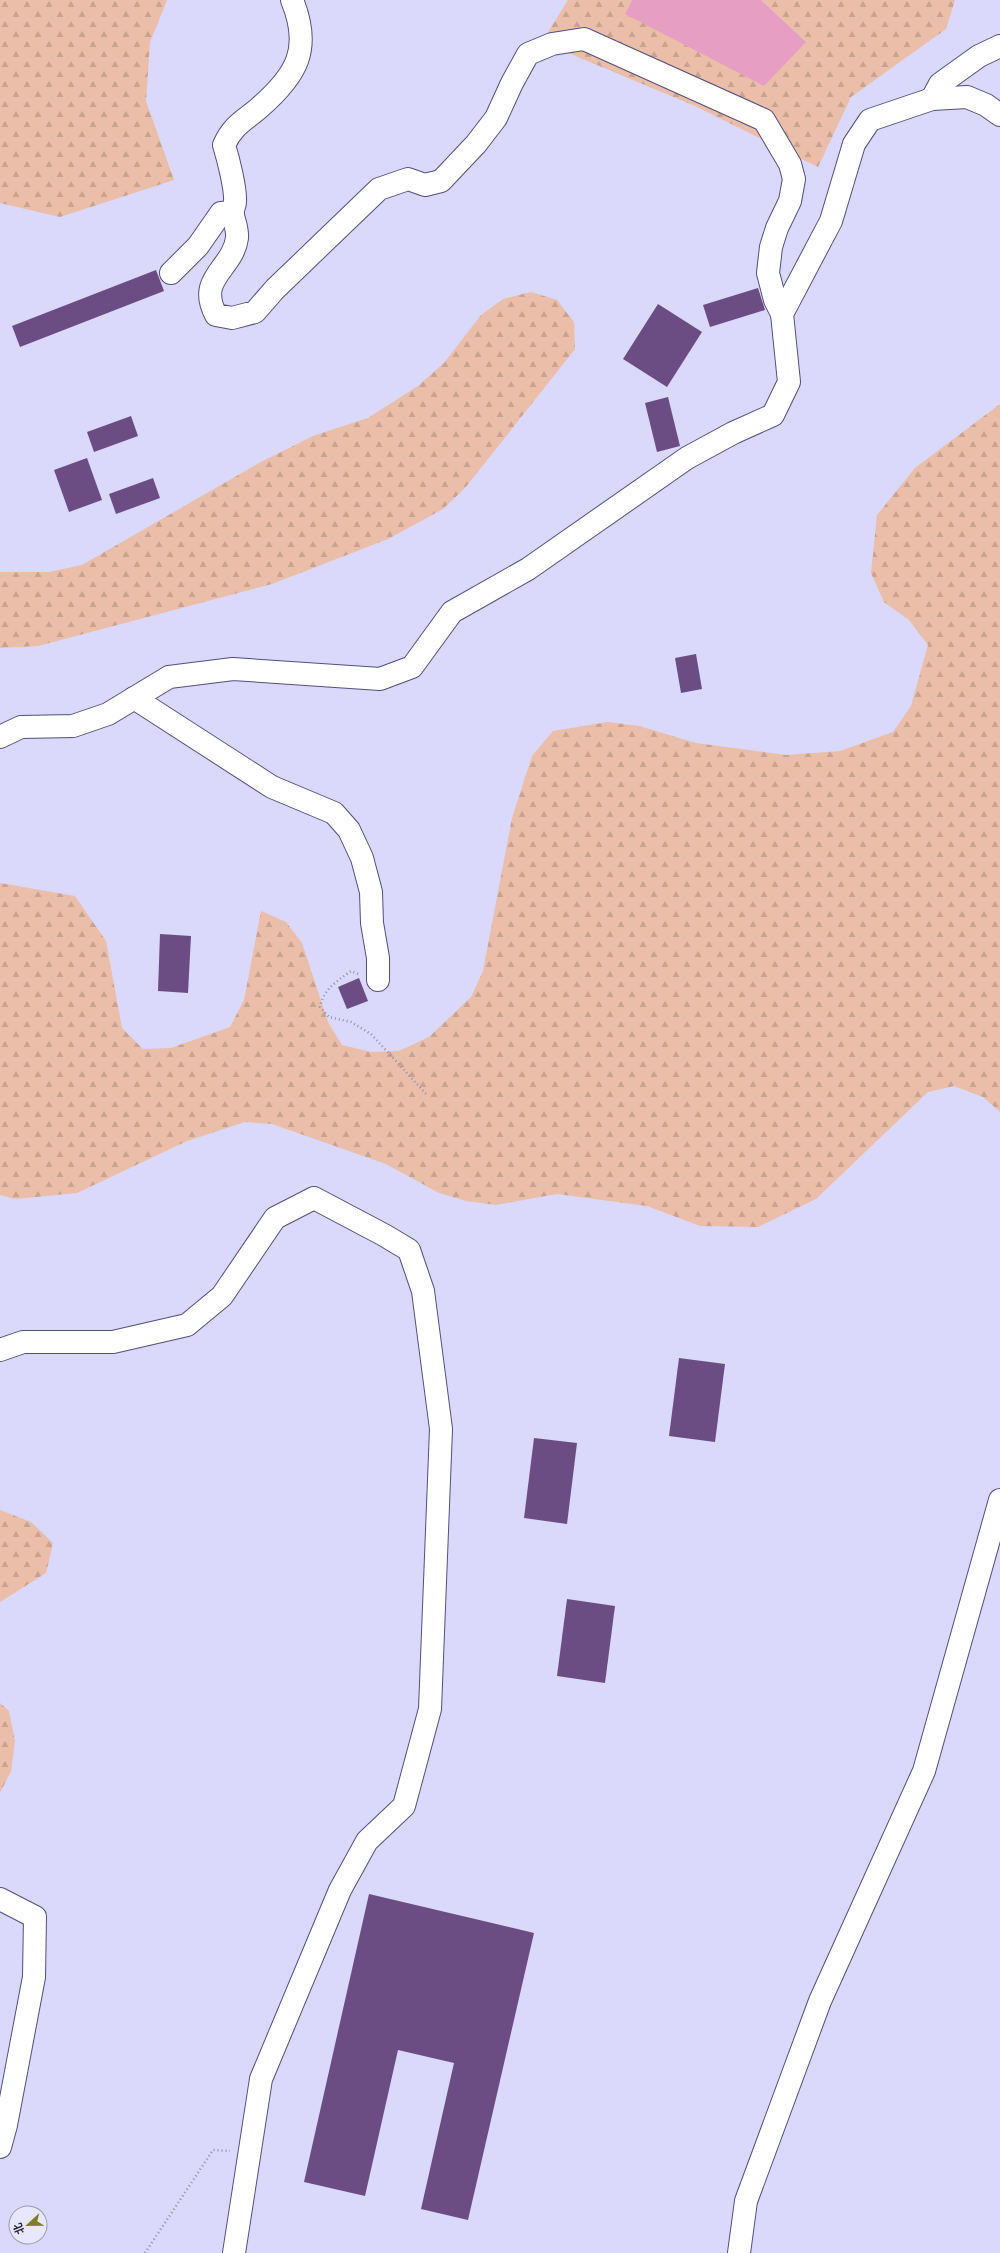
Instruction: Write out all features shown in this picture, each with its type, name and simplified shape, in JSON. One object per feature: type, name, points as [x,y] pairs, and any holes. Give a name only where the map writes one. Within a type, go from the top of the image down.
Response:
[{"type":"street","points":[[0,737],[21,727],[73,726],[108,714],[169,677],[233,669],[380,679],[412,667],[452,612],[528,569],[687,458],[773,415],[790,382],[782,314],[775,300],[768,273],[771,247],[777,228],[790,201],[794,179],[790,164],[764,120],[584,39],[552,44],[528,54],[496,118],[476,144],[441,181],[425,185],[408,180],[379,189],[274,289],[255,312],[232,318],[216,315],[209,302],[214,278],[236,247],[236,222],[232,212],[235,202],[224,145],[235,126],[259,108],[287,81],[299,58],[300,22],[292,0]]},
{"type":"street","points":[[932,99],[940,84],[979,56],[1000,46]]},
{"type":"street","points":[[782,314],[831,221],[854,144],[870,120],[932,99],[967,97],[986,105],[1000,115]]},
{"type":"street","points":[[171,273],[198,246],[221,214],[232,212]]},
{"type":"street","points":[[134,698],[272,787],[334,813],[349,830],[362,858],[371,892],[372,922],[378,958],[378,980]]},
{"type":"street","points":[[0,1350],[23,1342],[112,1342],[187,1325],[222,1296],[275,1218],[314,1198],[409,1250],[423,1291],[441,1429],[430,1709],[404,1806],[368,1841],[340,1890],[261,2079],[251,2153],[234,2253]]},
{"type":"street","points":[[739,2253],[746,2201],[820,2002],[924,1771],[1000,1500]]},
{"type":"street","points":[[0,1900],[35,1917],[34,1977],[6,2125],[0,2147]]},
{"type":"path","points":[[378,980],[351,971],[335,982],[322,997],[320,1007],[329,1017],[351,1022],[371,1034],[428,1096]]},
{"type":"path","points":[[145,2253],[213,2150],[251,2153]]},
{"type":"green space","points":[[0,0],[167,0],[150,42],[146,101],[174,180],[60,217],[0,203]]},
{"type":"green space","points":[[568,0],[632,0],[625,14],[806,42],[761,0],[955,0],[946,29],[851,97],[818,167],[695,106],[542,42]]},
{"type":"green space","points":[[531,292],[557,300],[574,322],[575,349],[465,488],[443,509],[388,539],[272,584],[38,646],[0,648],[0,572],[49,572],[82,565],[259,463],[313,436],[368,418],[418,386],[444,363],[481,315],[503,299]]},
{"type":"green space","points":[[1000,404],[1000,1112],[983,1097],[954,1086],[928,1092],[816,1199],[758,1227],[700,1226],[647,1206],[557,1194],[496,1205],[466,1201],[439,1193],[386,1164],[272,1124],[245,1122],[187,1141],[77,1193],[15,1199],[0,1195],[0,883],[75,896],[106,941],[122,1028],[143,1049],[171,1048],[230,1027],[244,1000],[261,911],[286,922],[302,943],[328,1022],[342,1045],[371,1052],[399,1051],[429,1037],[471,997],[483,971],[512,818],[532,756],[553,731],[608,722],[639,726],[696,743],[786,755],[840,751],[893,732],[911,706],[928,645],[909,620],[884,602],[871,573],[877,515],[915,468]]},
{"type":"green space","points":[[0,1510],[31,1522],[53,1543],[46,1573],[0,1602]]},
{"type":"green space","points":[[0,1703],[9,1711],[15,1741],[11,1771],[0,1793]]},
{"type":"shaded area","points":[[632,0],[761,0],[806,42],[764,86],[625,14]]},
{"type":"building","points":[[156,270],[164,291],[20,347],[12,326]]},
{"type":"building","points":[[758,288],[765,310],[710,327],[703,305]]},
{"type":"building","points":[[658,304],[702,332],[667,387],[623,359]]},
{"type":"building","points":[[668,397],[680,446],[657,452],[645,403]]},
{"type":"building","points":[[131,416],[138,436],[94,452],[87,432]]},
{"type":"building","points":[[87,458],[102,500],[69,512],[54,470]]},
{"type":"building","points":[[153,478],[160,498],[116,514],[109,494]]},
{"type":"building","points":[[696,654],[702,689],[681,693],[675,658]]},
{"type":"building","points":[[160,934],[191,936],[188,993],[158,991]]},
{"type":"building","points":[[359,978],[368,1001],[347,1009],[338,987]]},
{"type":"building","points":[[679,1358],[725,1364],[715,1442],[669,1436]]},
{"type":"building","points":[[534,1438],[577,1443],[567,1524],[524,1518]]},
{"type":"building","points":[[567,1599],[615,1606],[605,1683],[557,1676]]},
{"type":"building","points":[[369,1894],[534,1933],[468,2220],[421,2209],[454,2063],[398,2050],[365,2196],[304,2182]]}]
